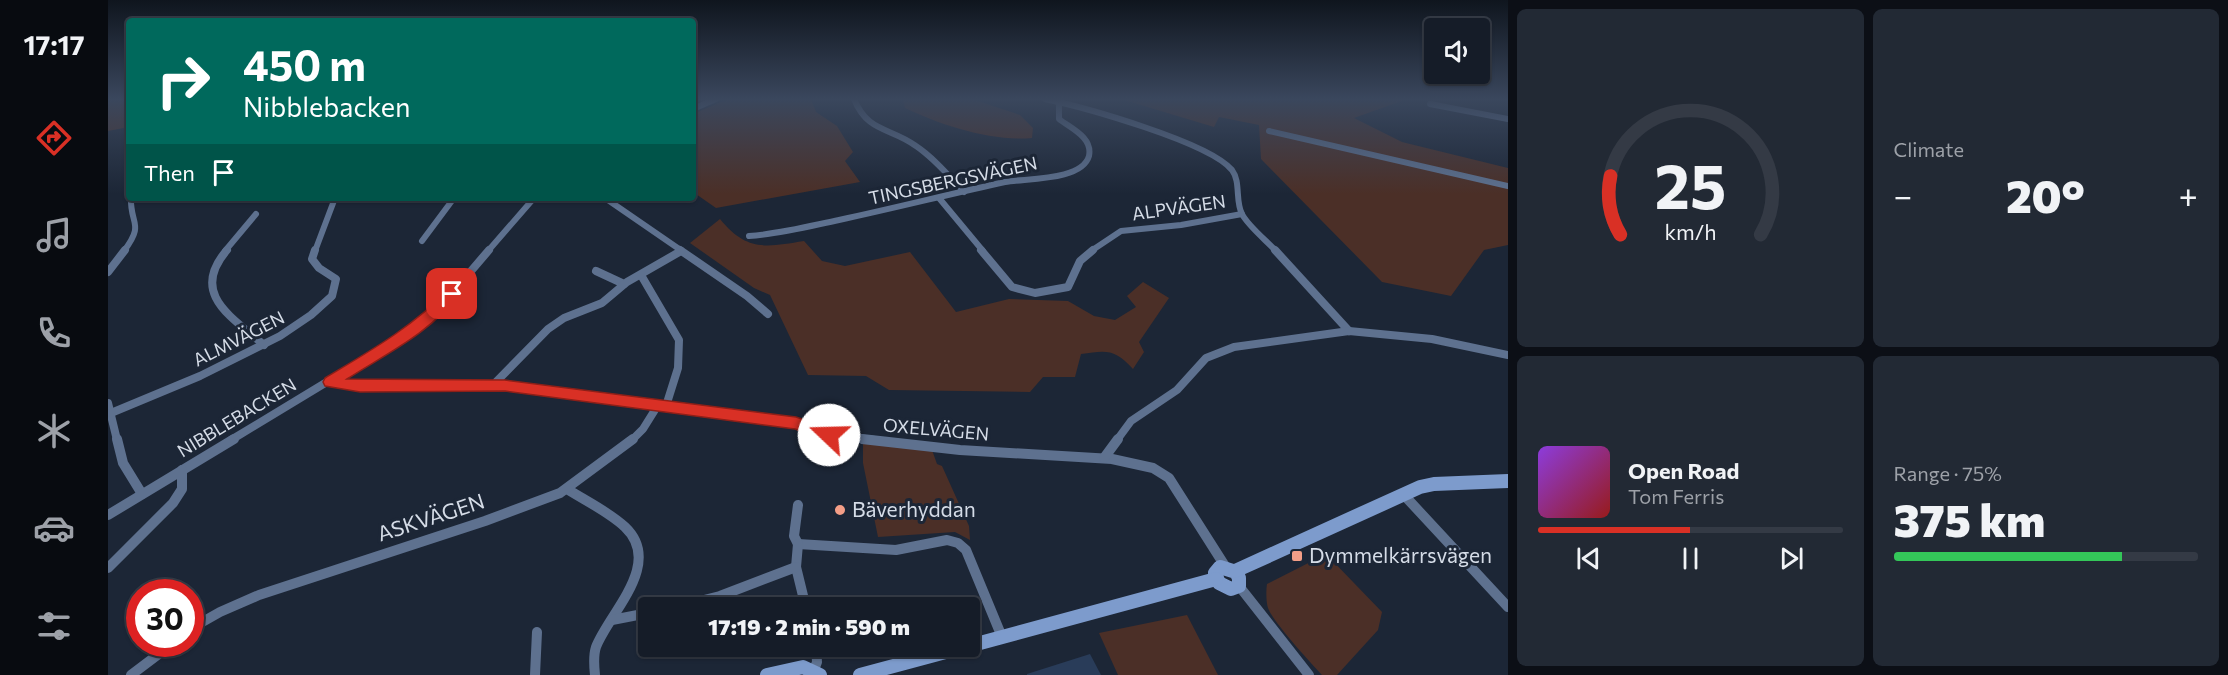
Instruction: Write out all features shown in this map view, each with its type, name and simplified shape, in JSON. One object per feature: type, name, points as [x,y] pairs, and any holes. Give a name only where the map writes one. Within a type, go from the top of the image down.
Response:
[{"type":"street","points":[[883,130],[913,143],[964,192]]},
{"type":"street","name":"TINGSBERGSVÄGEN","points":[[749,236],[766,235],[1019,179],[1065,174],[1083,165],[1089,154],[1088,143],[1076,130]]},
{"type":"street","points":[[1149,130],[1205,151],[1231,169],[1235,176],[1242,214],[1349,331]]},
{"type":"street","points":[[1269,131],[1508,186]]},
{"type":"street","name":"ALPVÄGEN","points":[[939,198],[1012,287],[1035,293],[1059,290],[1068,286],[1075,269],[1086,255],[1121,231],[1181,225],[1242,214]]},
{"type":"street","points":[[108,272],[135,236],[137,228],[131,201]]},
{"type":"street","name":"ALMVÄGEN","points":[[111,413],[234,362],[298,325],[334,293],[338,284],[336,279],[319,268],[312,259],[334,201]]},
{"type":"street","points":[[422,241],[452,201]]},
{"type":"street","name":"NIBBLEBACKEN","points":[[108,515],[391,345],[430,316],[531,201]]},
{"type":"street","points":[[609,201],[768,314]]},
{"type":"street","points":[[256,214],[252,223],[234,238],[220,258],[213,271],[211,283],[213,296],[218,304],[264,345]]},
{"type":"street","points":[[493,385],[548,329],[564,318],[602,303],[624,284],[681,251]]},
{"type":"street","points":[[596,271],[624,284]]},
{"type":"street","name":"ASKVÄGEN","points":[[204,621],[259,595],[549,498],[567,489],[632,440],[662,406],[678,369],[679,340],[641,275]]},
{"type":"street","points":[[1309,675],[1239,586],[1240,579],[1230,569],[1169,478],[1153,468],[1108,458],[1131,421],[1177,390],[1197,365],[1214,354],[1250,344],[1349,331],[1432,339],[1508,355]]},
{"type":"street","name":"OXELVÄGEN","points":[[330,382],[360,386],[493,385],[796,423],[829,435],[852,438],[960,450],[1108,458]]},
{"type":"street","points":[[108,403],[123,463],[142,494]]},
{"type":"street","points":[[108,568],[173,502],[182,489],[182,470]]},
{"type":"street","points":[[1216,579],[1216,570],[1230,569],[1402,494],[1434,484],[1508,481]]},
{"type":"street","points":[[567,489],[625,527],[632,534],[637,546],[636,573],[628,594],[596,648],[595,675]]},
{"type":"street","points":[[1402,494],[1508,607]]},
{"type":"street","points":[[798,506],[794,536],[798,544],[796,567],[803,597]]},
{"type":"street","points":[[798,544],[896,550],[939,541],[958,543],[966,550],[1002,637]]},
{"type":"street","points":[[716,597],[796,567]]},
{"type":"street","points":[[980,643],[1216,579]]},
{"type":"street","points":[[1216,579],[1228,589],[1239,586]]},
{"type":"street","points":[[612,620],[638,615]]},
{"type":"street","points":[[535,675],[537,632]]},
{"type":"street","points":[[130,675],[154,657]]},
{"type":"street","points":[[767,675],[803,667],[817,673],[817,657]]},
{"type":"street","points":[[860,675],[928,657]]},
{"type":"shaded area","points":[[696,130],[840,130],[853,152],[845,161],[860,182],[716,208],[696,194]]},
{"type":"shaded area","points":[[1033,130],[1032,138],[1017,139],[967,131]]},
{"type":"shaded area","points":[[1259,130],[1379,130],[1402,142],[1508,168],[1508,245],[1484,250],[1451,296],[1382,282],[1261,159]]},
{"type":"shaded area","points":[[720,219],[730,230],[748,242],[758,245],[779,245],[804,241],[822,261],[845,266],[910,252],[956,312],[1009,299],[1068,301],[1094,316],[1115,320],[1136,307],[1127,296],[1143,282],[1169,298],[1139,342],[1144,352],[1133,369],[1115,354],[1098,352],[1081,354],[1075,377],[1043,377],[1030,392],[889,390],[866,376],[808,375],[770,295],[754,288],[690,243]]},
{"type":"shaded area","points":[[863,442],[932,450],[937,464],[942,466],[969,526],[970,540],[955,532],[878,537],[863,463]]},
{"type":"shaded area","points":[[1326,554],[1382,612],[1378,630],[1337,675],[1322,675],[1277,623],[1268,608],[1267,599],[1267,584]]},
{"type":"shaded area","points":[[1187,615],[1218,675],[1118,675],[1099,633]]},
{"type":"building","points":[[1090,654],[1101,675],[1027,675],[1027,674]]},
{"type":"place","name":"Bäverhyddan","points":[[840,510]]},
{"type":"place","name":"Dymmelkärrsvägen","points":[[1297,556]]},
{"type":"route","points":[[452,294],[411,331],[330,382],[360,386],[505,386],[796,423],[829,435]]}]
